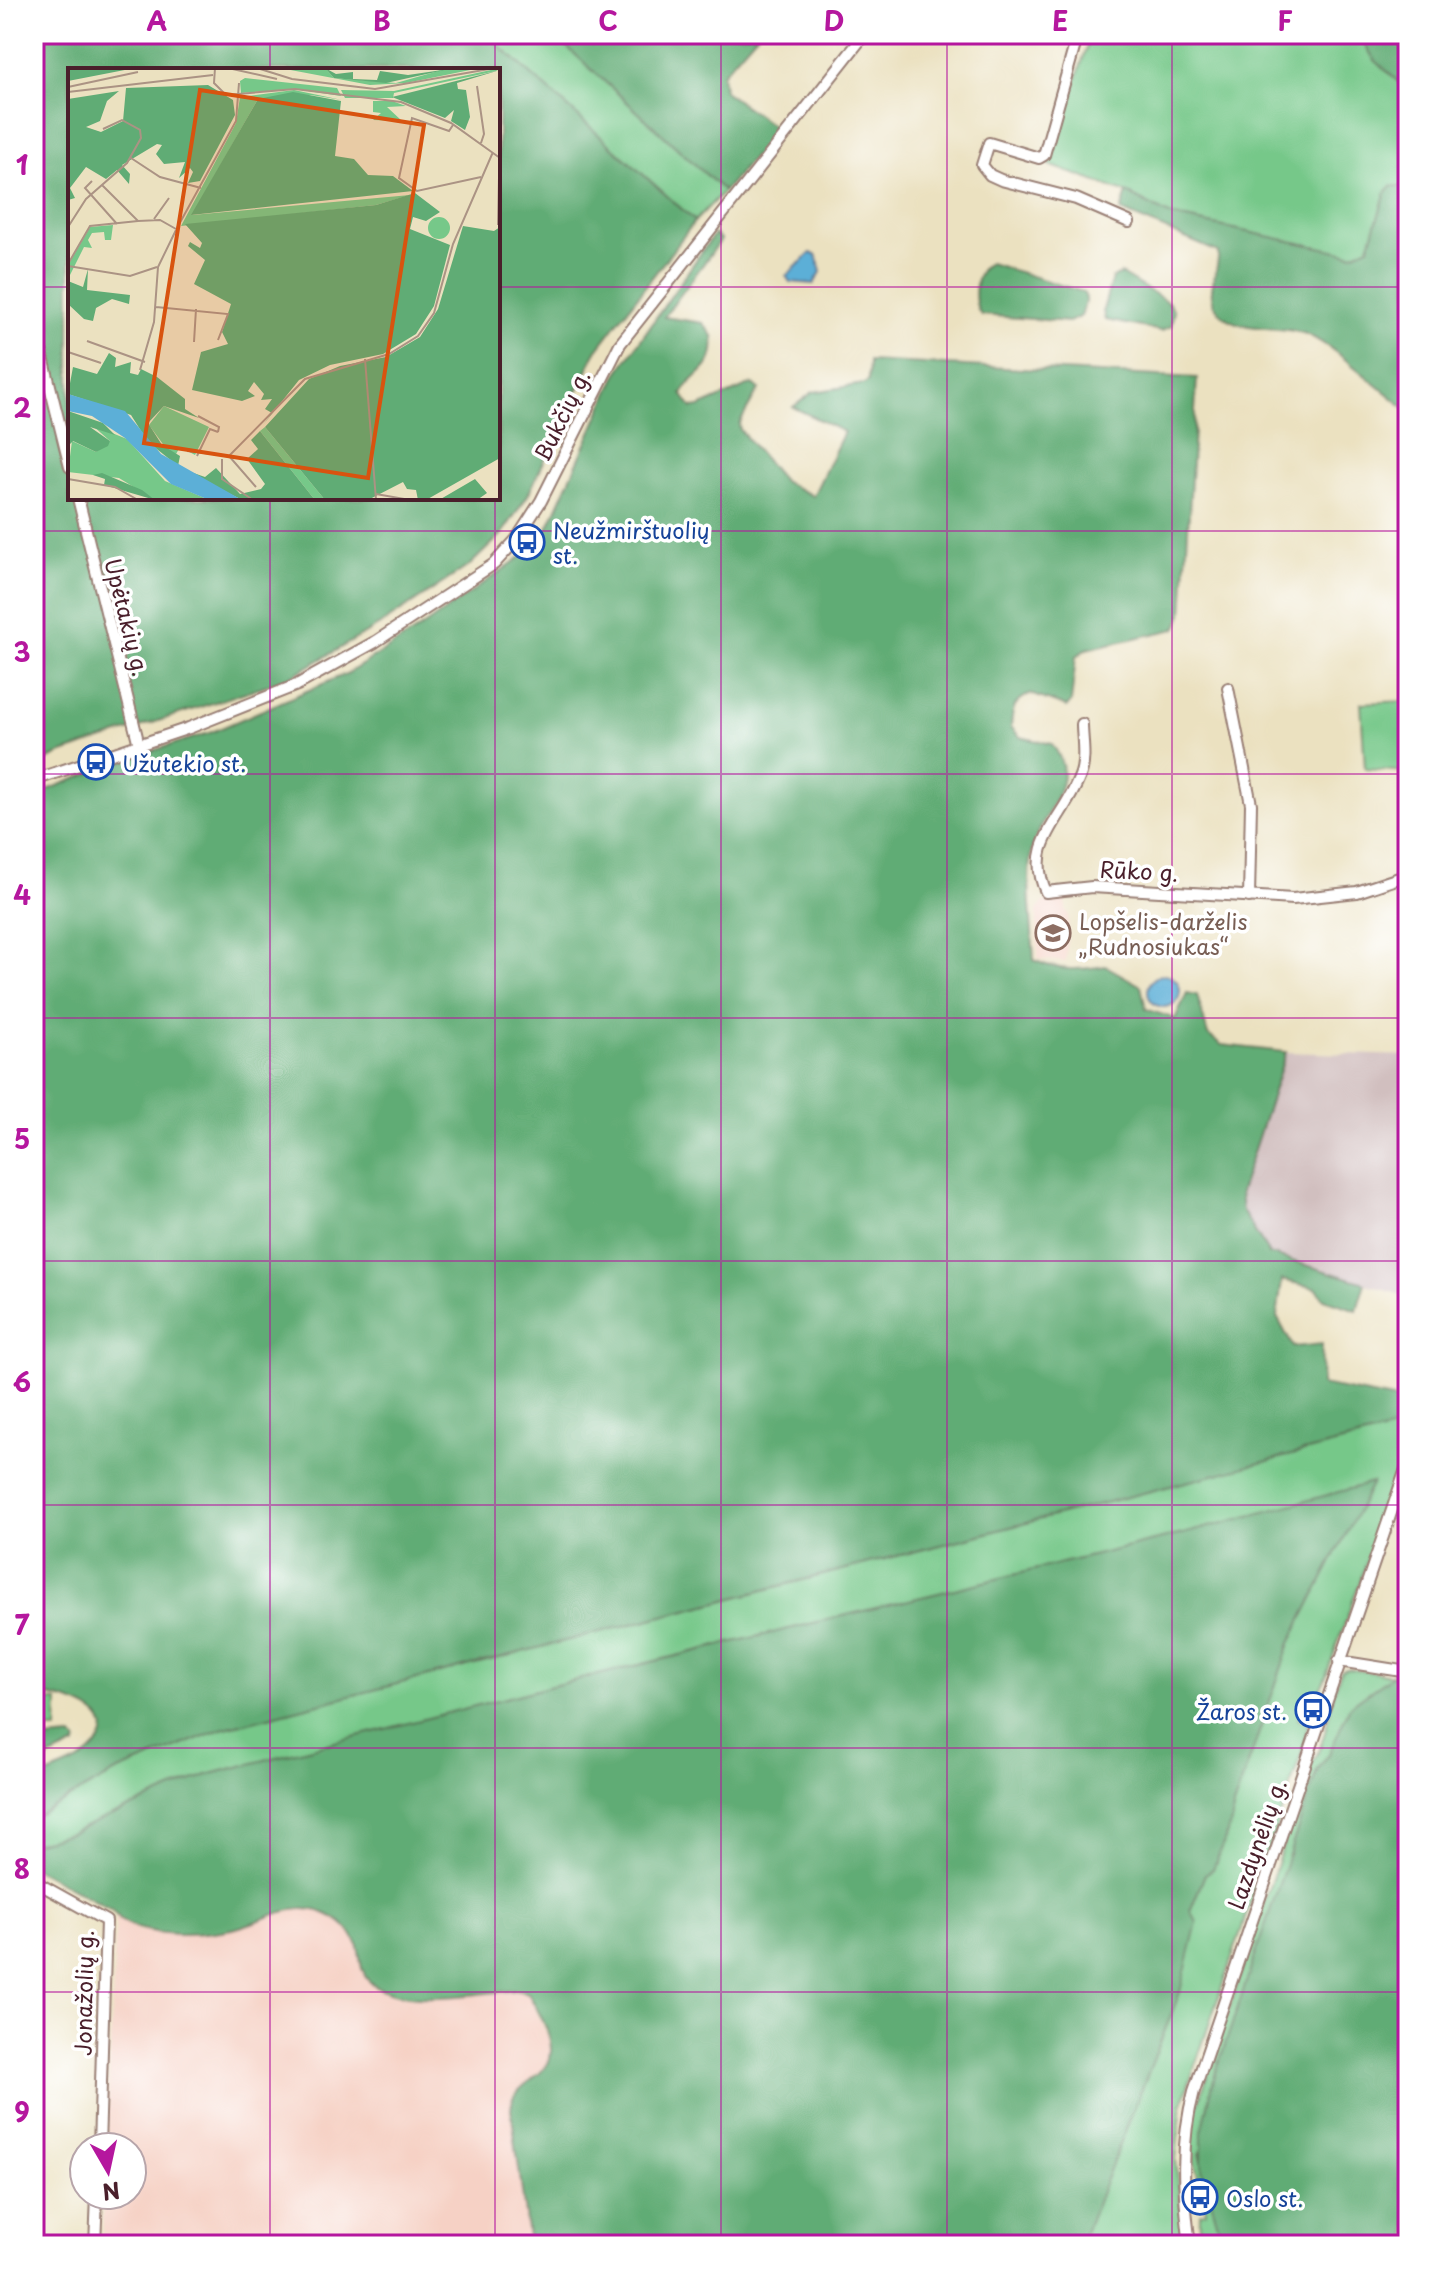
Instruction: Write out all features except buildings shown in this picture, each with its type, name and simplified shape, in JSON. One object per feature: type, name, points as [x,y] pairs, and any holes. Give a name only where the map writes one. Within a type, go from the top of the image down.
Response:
[{"type":"street","name":"Bukčių g.","points":[[34,780],[243,708],[320,673],[494,564],[533,515],[610,361],[627,334],[865,34]]},
{"type":"street","points":[[1078,34],[1044,155],[1039,158],[989,143],[982,165],[990,175],[1001,180],[1076,199],[1129,222]]},
{"type":"street","points":[[34,321],[68,459]]},
{"type":"street","name":"Upėtakių g.","points":[[78,500],[139,745]]},
{"type":"street","points":[[1228,688],[1251,804],[1249,897]]},
{"type":"street","name":"Rūko g.","points":[[1082,724],[1081,773],[1046,836],[1038,862],[1037,874],[1046,892],[1092,887],[1271,900],[1335,896],[1408,875]]},
{"type":"street","name":"Lazdynėlių g.","points":[[1190,2245],[1183,2175],[1190,2104],[1408,1463]]},
{"type":"street","points":[[1339,1661],[1408,1672]]},
{"type":"street","name":"Jonažolių g.","points":[[34,1881],[106,1921],[99,2131]]},
{"type":"street","points":[[95,2245],[96,2211]]},
{"type":"shaded area","name":"Lopšelis-darželis „Rudnosiukas“","points":[[1066,897],[1066,912],[1069,913],[1066,962],[1038,959],[1037,911],[1044,902]]},
{"type":"shaded area","points":[[1286,1052],[1408,1056],[1408,1297],[1269,1254],[1242,1211],[1240,1192]]},
{"type":"shaded area","points":[[303,1908],[329,1914],[347,1928],[357,1943],[361,1968],[368,1980],[403,1996],[518,1990],[528,1993],[550,2042],[551,2054],[547,2065],[514,2093],[511,2108],[529,2245],[102,2245],[103,2211],[148,2211],[148,2131],[107,2131],[116,1917],[140,1931],[245,1925],[265,1916]]},
{"type":"green space","points":[[34,34],[486,34],[695,221],[596,351],[528,495],[502,534],[470,565],[380,625],[288,678],[62,753],[34,766]]},
{"type":"green space","points":[[486,34],[553,34],[724,191],[695,221]]},
{"type":"green space","points":[[553,34],[757,34],[722,74],[724,91],[774,127],[774,133],[724,191]]},
{"type":"green space","points":[[1091,34],[1359,34],[1374,59],[1408,91],[1408,187],[1392,186],[1386,192],[1369,247],[1352,254],[1171,216],[1127,193],[1049,165]]},
{"type":"green space","points":[[1359,34],[1408,34],[1408,91],[1374,59]]},
{"type":"green space","points":[[1392,186],[1408,187],[1408,410],[1345,359],[1308,335],[1242,325],[1230,320],[1220,313],[1212,296],[1218,252],[1121,211],[1127,193],[1171,216],[1352,254],[1369,247],[1386,192]]},
{"type":"green space","points":[[714,234],[721,240],[664,317],[703,323],[713,336],[712,357],[682,394],[692,408],[752,384],[759,389],[739,424],[740,430],[784,482],[813,496],[844,432],[793,407],[813,392],[864,384],[868,381],[869,361],[1197,378],[1183,614],[1176,629],[1086,649],[1076,657],[1071,702],[1067,707],[1031,694],[1017,702],[1013,710],[1011,727],[1020,737],[1052,744],[1063,772],[1057,796],[1037,835],[1030,861],[1034,960],[1052,967],[1070,969],[1106,966],[1141,986],[1146,1009],[1175,1019],[1187,993],[1197,995],[1208,1035],[1222,1045],[1286,1052],[1240,1192],[1242,1211],[1269,1254],[1365,1283],[1357,1310],[1324,1299],[1316,1288],[1282,1280],[1277,1317],[1293,1347],[1322,1344],[1321,1385],[1408,1402],[1404,1418],[1393,1429],[221,1729],[116,1772],[34,1817],[34,1780],[86,1757],[102,1738],[103,1726],[88,1709],[34,1694],[34,795],[133,757],[212,732],[348,673],[418,630],[529,551],[550,524],[617,374]]},
{"type":"green space","points":[[990,263],[1083,292],[1086,298],[1081,316],[1069,322],[981,315],[975,295],[977,278]]},
{"type":"green space","points":[[1121,274],[1168,302],[1174,311],[1171,326],[1161,331],[1105,320],[1103,310],[1112,278]]},
{"type":"green space","points":[[1408,701],[1408,772],[1365,769],[1361,703]]},
{"type":"green space","points":[[1408,1402],[1408,1446],[1325,1679],[1317,1696],[1306,1694],[1298,1719],[1308,1724],[1303,1749],[1182,2104],[1176,2159],[1184,2245],[1080,2245],[1180,1992],[1190,1911],[1205,1874],[1213,1869],[1232,1820],[1233,1807],[1290,1643],[1372,1483],[1183,1534],[552,1686],[207,1775],[70,1833],[34,1843],[34,1817],[116,1772],[221,1729],[1393,1429],[1404,1418]]},
{"type":"green space","points":[[1372,1483],[1290,1643],[1233,1807],[1232,1820],[1213,1869],[1205,1874],[1190,1911],[1197,1922],[1180,1992],[1080,2245],[529,2245],[511,2108],[516,2094],[547,2065],[551,2048],[546,2028],[528,1993],[518,1990],[440,1997],[400,1995],[383,1990],[369,1981],[363,1972],[358,1946],[352,1934],[326,1914],[309,1909],[293,1910],[212,1932],[154,1932],[122,1920],[112,1910],[34,1868],[34,1843],[70,1833],[207,1775],[552,1686],[1183,1534]]},
{"type":"green space","points":[[1347,1669],[1393,1675],[1350,1706],[1329,1754],[1317,1771],[1200,2154],[1224,2245],[1199,2245],[1200,2213],[1206,2212],[1192,2149],[1191,2126],[1307,1772],[1324,1736],[1341,1671]]},
{"type":"green space","points":[[1393,1675],[1408,1677],[1408,1744],[1403,1757],[1408,1765],[1408,2245],[1224,2245],[1202,2170],[1202,2132],[1214,2078],[1317,1771],[1329,1754],[1350,1706]]},
{"type":"green space","points":[[34,1701],[58,1701],[57,1730],[34,1730]]},
{"type":"green space","points":[[71,1737],[77,1740],[76,1745],[34,1765],[34,1740]]},
{"type":"water","points":[[811,253],[817,256],[821,272],[814,284],[790,282],[786,276]]},
{"type":"water","points":[[1164,975],[1175,980],[1180,991],[1175,1002],[1164,1007],[1153,1002],[1148,991],[1153,980]]},
{"type":"place","name":"Neužmirštuolių st.","points":[[527,542]]},
{"type":"place","name":"Užutekio st.","points":[[96,762]]},
{"type":"place","name":"Lopšelis-darželis „Rudnosiukas“","points":[[1053,933]]},
{"type":"place","name":"Žaros st.","points":[[1313,1710]]},
{"type":"place","name":"Oslo st.","points":[[1200,2197]]}]
